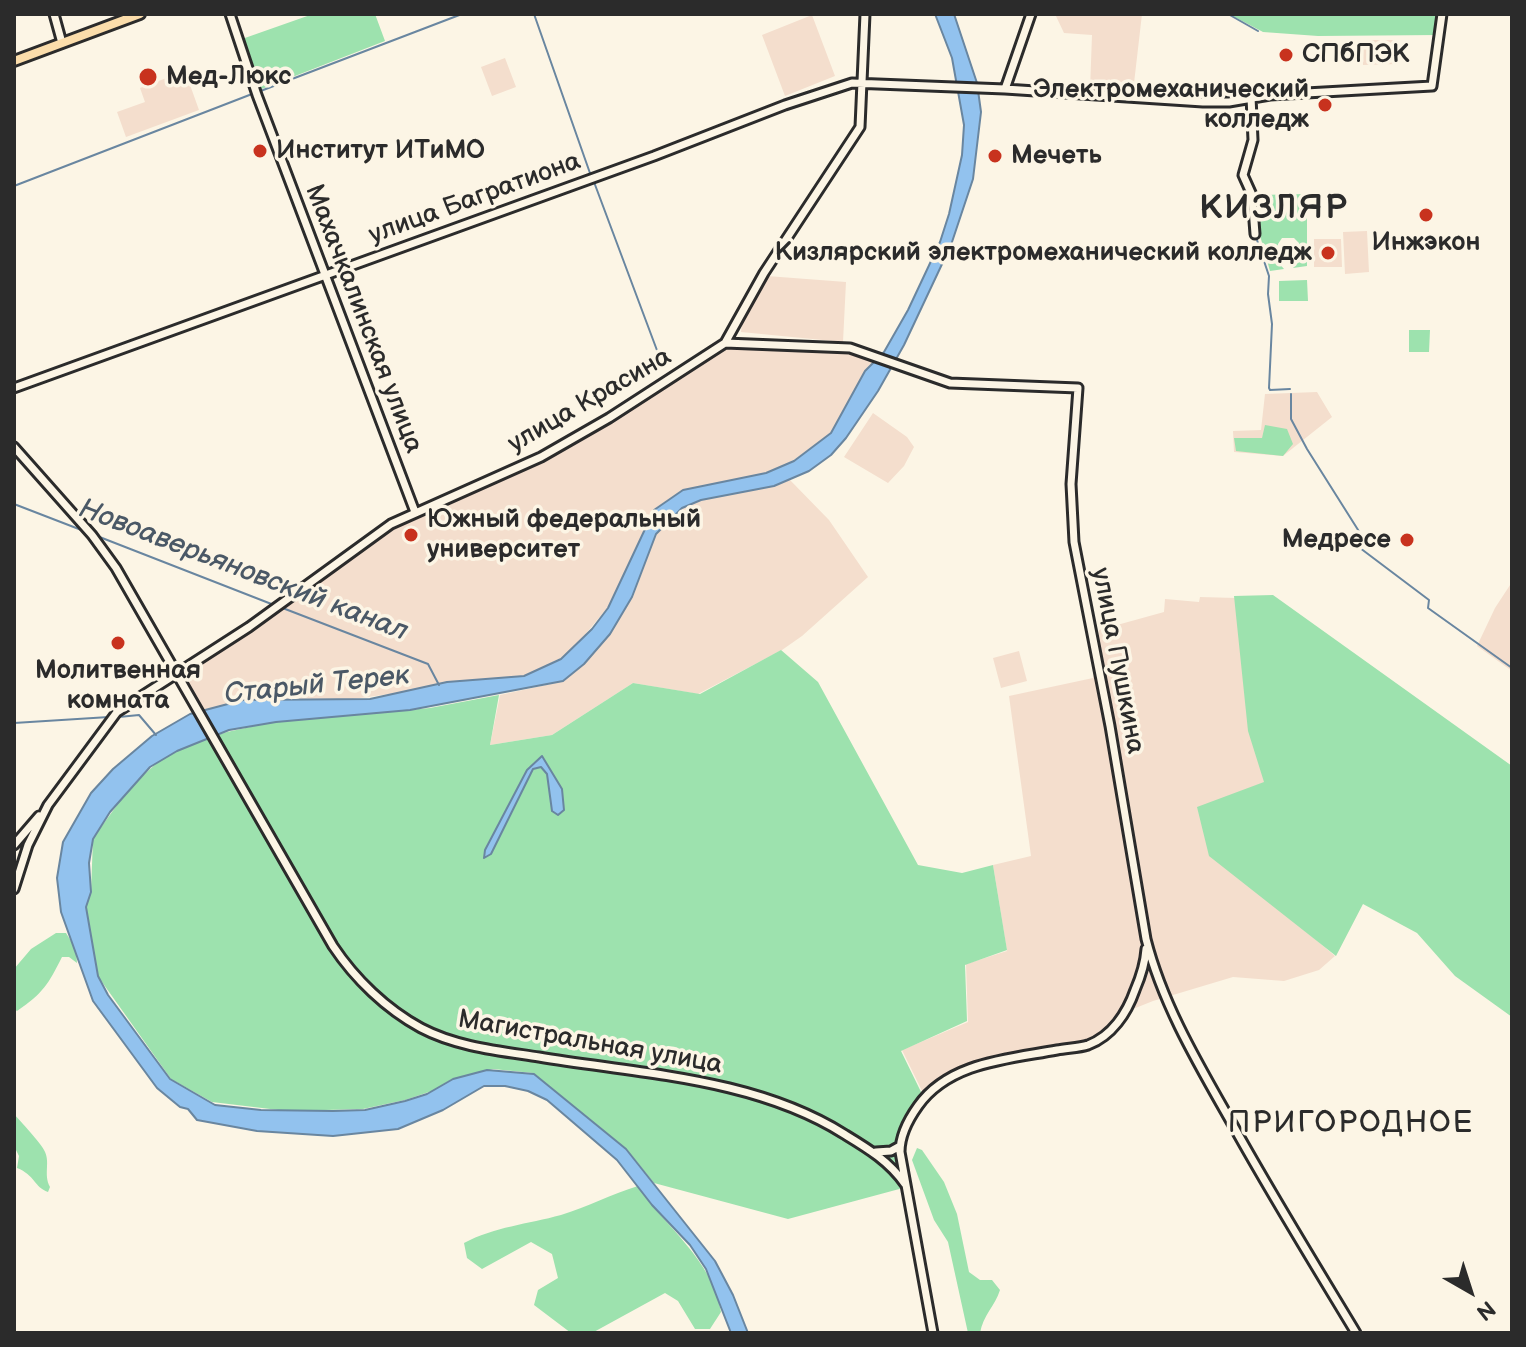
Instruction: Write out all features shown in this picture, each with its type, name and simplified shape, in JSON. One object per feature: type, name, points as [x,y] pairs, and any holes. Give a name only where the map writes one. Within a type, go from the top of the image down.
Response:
[{"type":"main road","points":[[14,61],[139,14]]},
{"type":"street","points":[[54,14],[62,43]]},
{"type":"street","name":"Махачкалинская улица","points":[[230,14],[256,92],[415,512]]},
{"type":"street","points":[[862,84],[865,14]]},
{"type":"street","points":[[1031,14],[1005,89],[1203,102],[1432,86],[1442,14]]},
{"type":"street","name":"улица Багратиона","points":[[14,388],[852,83],[1005,89]]},
{"type":"street","name":"улица Красина","points":[[48,805],[117,712],[249,627],[391,524],[541,457],[725,343],[764,273],[860,127],[862,84]]},
{"type":"street","points":[[1251,97],[1253,140],[1243,175],[1252,195],[1255,234]]},
{"type":"street","name":"улица Пушкина","points":[[725,343],[850,348],[950,383],[1078,388],[1071,484],[1074,542],[1154,972],[1221,1104],[1356,1333]]},
{"type":"street","name":"Магистральная улица","points":[[14,447],[103,550],[178,673],[261,824],[343,961],[373,993],[409,1020],[438,1035],[492,1050],[723,1086],[758,1095],[810,1115],[873,1151],[898,1173],[905,1184]]},
{"type":"street","points":[[14,845],[48,805]]},
{"type":"street","points":[[14,889],[28,845],[48,805]]},
{"type":"street","name":"улица Пушкина","points":[[900,1146],[903,1132],[924,1098],[960,1073],[980,1064],[1088,1045],[1106,1035],[1116,1026],[1132,999],[1144,967],[1146,939]]},
{"type":"street","points":[[873,1151],[891,1151],[900,1146],[933,1333]]},
{"type":"shaded area","points":[[1055,14],[1142,14],[1133,92],[1090,90],[1092,35],[1064,33]]},
{"type":"shaded area","points":[[812,15],[835,76],[785,96],[762,35]]},
{"type":"shaded area","points":[[1362,40],[1395,40],[1396,64],[1363,65]]},
{"type":"shaded area","points":[[505,58],[516,87],[492,96],[481,67]]},
{"type":"shaded area","points":[[185,71],[199,110],[126,137],[117,112],[145,102],[140,88]]},
{"type":"shaded area","points":[[1367,231],[1369,272],[1345,274],[1343,232]]},
{"type":"shaded area","name":"Кизлярский электромеханический колледж","points":[[1314,239],[1341,239],[1342,267],[1314,267]]},
{"type":"shaded area","points":[[767,276],[846,282],[843,342],[741,332],[743,311]]},
{"type":"shaded area","points":[[723,345],[851,350],[874,363],[865,372],[830,434],[791,462],[767,473],[682,490],[654,509],[608,607],[573,649],[559,659],[524,676],[446,682],[398,693],[345,700],[250,699],[198,711],[176,672],[257,622],[396,522],[539,461]]},
{"type":"shaded area","points":[[1317,392],[1332,417],[1283,456],[1234,452],[1233,431],[1261,430],[1265,394]]},
{"type":"shaded area","points":[[873,413],[907,437],[914,447],[904,466],[888,483],[844,457]]},
{"type":"shaded area","points":[[790,480],[829,520],[868,577],[802,636],[782,650],[698,694],[633,683],[552,735],[490,745],[500,695],[564,681],[584,664],[633,597],[656,534],[681,509],[701,500]]},
{"type":"shaded area","points":[[1512,582],[1512,671],[1477,646],[1495,608]]},
{"type":"shaded area","points":[[1200,597],[1236,598],[1269,782],[1214,853],[1335,956],[1319,970],[1284,981],[1233,977],[1153,1001],[1123,1013],[1110,1030],[1079,1046],[971,1064],[923,1093],[902,1050],[968,1022],[966,964],[1007,951],[993,865],[1031,856],[1009,696],[1093,678],[1099,630],[1164,612],[1165,599],[1199,602]]},
{"type":"shaded area","points":[[1019,651],[1027,681],[1001,688],[993,658]]},
{"type":"green space","points":[[313,14],[375,14],[385,41],[259,90],[242,39]]},
{"type":"green space","points":[[1229,14],[1443,14],[1438,35],[1318,36],[1263,32]]},
{"type":"green space","points":[[1307,194],[1307,266],[1293,268],[1298,262],[1299,243],[1294,238],[1282,238],[1278,244],[1278,262],[1284,269],[1270,271],[1259,232],[1258,195]]},
{"type":"green space","points":[[1307,280],[1308,301],[1279,301],[1279,281]]},
{"type":"green space","points":[[1409,330],[1430,330],[1429,352],[1409,352]]},
{"type":"green space","points":[[1265,425],[1287,429],[1293,444],[1283,456],[1236,451],[1234,438],[1262,438]]},
{"type":"green space","points":[[1273,595],[1512,766],[1512,1017],[1455,976],[1417,933],[1363,904],[1336,956],[1209,856],[1197,807],[1264,782],[1248,731],[1234,596]]},
{"type":"green space","points":[[781,650],[818,682],[918,865],[962,873],[993,865],[1007,950],[965,965],[967,1021],[901,1051],[922,1094],[910,1111],[895,1146],[903,1188],[788,1219],[654,1183],[627,1150],[533,1073],[493,1069],[452,1079],[432,1091],[405,1100],[363,1109],[287,1111],[212,1102],[171,1079],[97,975],[86,907],[91,892],[93,838],[131,786],[158,762],[190,744],[273,722],[430,708],[499,695],[490,745],[552,735],[633,683],[700,694]]},
{"type":"green space","points":[[56,933],[66,933],[76,949],[77,963],[69,957],[62,957],[44,988],[17,1011],[14,1009],[14,969],[31,949]]},
{"type":"green space","points":[[14,1114],[39,1142],[46,1155],[48,1192],[17,1168],[19,1156],[14,1146]]},
{"type":"green space","points":[[917,1148],[922,1150],[944,1182],[957,1214],[969,1272],[980,1280],[992,1280],[1000,1290],[980,1333],[968,1333],[948,1242],[934,1220],[912,1160]]},
{"type":"green space","points":[[638,1186],[687,1245],[708,1276],[721,1312],[710,1329],[695,1329],[678,1301],[665,1293],[592,1333],[571,1333],[534,1305],[538,1290],[558,1278],[552,1254],[531,1242],[482,1269],[467,1258],[464,1243],[475,1238],[499,1229],[561,1215]]},
{"type":"water","points":[[935,14],[954,14],[977,83],[981,112],[973,179],[951,245],[904,345],[878,391],[831,455],[809,471],[774,486],[701,500],[682,508],[656,534],[632,597],[610,634],[584,664],[563,681],[410,710],[276,722],[229,730],[177,751],[150,767],[110,812],[93,839],[89,863],[91,892],[86,907],[98,976],[108,995],[170,1079],[215,1105],[261,1110],[333,1111],[365,1110],[405,1101],[427,1094],[453,1079],[487,1070],[534,1074],[626,1149],[715,1261],[748,1333],[731,1333],[706,1269],[690,1245],[652,1205],[617,1160],[547,1100],[528,1091],[484,1086],[443,1110],[398,1129],[333,1136],[257,1131],[197,1120],[188,1109],[180,1107],[157,1088],[93,1001],[61,912],[57,878],[63,842],[91,793],[113,769],[152,736],[190,714],[243,700],[370,699],[447,682],[524,676],[561,659],[592,629],[608,608],[654,510],[683,490],[766,473],[794,461],[831,433],[865,371],[884,352],[908,310],[940,242],[949,214],[962,155],[964,125],[952,58]]},
{"type":"water","points":[[542,756],[562,789],[564,810],[558,815],[552,811],[547,774],[541,767],[533,769],[491,854],[484,858],[485,850],[527,770]]},
{"type":"waterway","points":[[258,92],[462,14]]},
{"type":"waterway","points":[[534,14],[591,176]]},
{"type":"waterway","points":[[1228,14],[1258,31]]},
{"type":"waterway","points":[[14,186],[252,94]]},
{"type":"waterway","points":[[594,182],[658,353]]},
{"type":"waterway","points":[[1256,237],[1269,276],[1272,324],[1269,388],[1290,389]]},
{"type":"waterway","points":[[1291,394],[1291,419],[1360,533],[1360,548],[1429,600],[1428,608],[1512,668]]},
{"type":"waterway","name":"Новоаверьяновский канал","points":[[14,504],[84,531]]},
{"type":"waterway","name":"Новоаверьяновский канал","points":[[97,536],[274,605]]},
{"type":"waterway","name":"Новоаверьяновский канал","points":[[280,607],[428,664],[439,685]]},
{"type":"waterway","points":[[119,717],[139,715],[156,735]]},
{"type":"waterway","points":[[14,723],[109,717]]},
{"type":"place","name":"СПбПЭК","points":[[1286,55]]},
{"type":"place","name":"Мед-Люкс","points":[[148,77]]},
{"type":"place","name":"Электромеханический колледж","points":[[1325,105]]},
{"type":"place","name":"Институт ИТиМО","points":[[260,151]]},
{"type":"place","name":"Мечеть","points":[[995,156]]},
{"type":"place","name":"Инжэкон","points":[[1426,215]]},
{"type":"place","name":"Кизлярский электромеханический колледж","points":[[1328,253]]},
{"type":"place","name":"Южный федеральный университет","points":[[411,535]]},
{"type":"place","name":"Медресе","points":[[1407,540]]},
{"type":"place","name":"Молитвенная комната","points":[[118,643]]},
{"type":"district","name":"КИЗЛЯР","points":[[1274,209]]},
{"type":"district","name":"ПРИГОРОДНОЕ","points":[[1351,1124]]},
{"type":"water label","name":"Старый Терек","points":[[317,686]]}]
